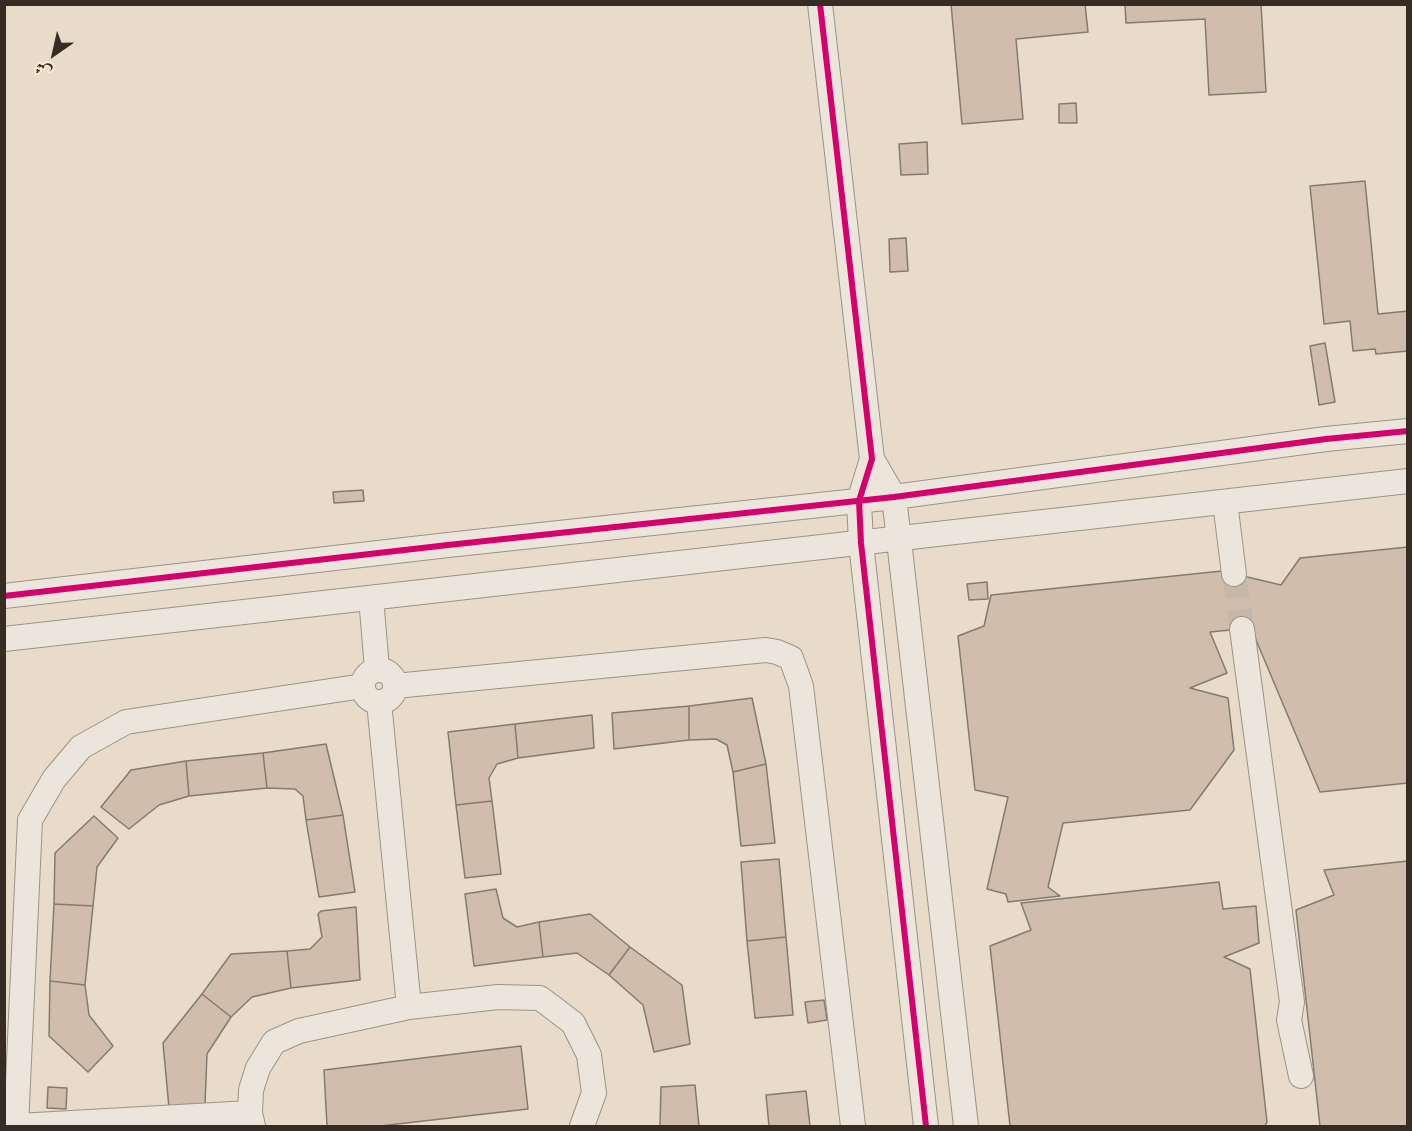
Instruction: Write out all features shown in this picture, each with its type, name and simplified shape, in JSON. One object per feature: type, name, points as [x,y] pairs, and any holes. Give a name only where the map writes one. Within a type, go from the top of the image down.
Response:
[{"type":"street","points":[[820,4],[872,459],[894,497],[900,538],[966,1126]]},
{"type":"street","points":[[4,596],[894,497],[1326,439],[1407,431]]},
{"type":"street","points":[[872,459],[859,501],[861,543],[926,1126]]},
{"type":"street","points":[[4,639],[1407,481]]},
{"type":"street","points":[[1225,502],[1234,574]]},
{"type":"street","points":[[371,598],[410,1007]]},
{"type":"street","points":[[1242,629],[1292,1002],[1289,1020],[1301,1076]]},
{"type":"street","points":[[582,1126],[594,1093],[589,1055],[573,1023],[540,998],[498,997],[410,1007],[299,1031],[274,1042],[258,1068],[251,1090],[252,1120],[17,1126],[30,820],[54,779],[81,747],[126,722],[378,686],[766,650],[791,658],[801,686],[853,1126]]},
{"type":"building","points":[[951,4],[1085,4],[1088,32],[1016,39],[1023,119],[962,124]]},
{"type":"building","points":[[1125,4],[1261,4],[1266,92],[1209,95],[1205,19],[1126,23]]},
{"type":"building","points":[[1076,103],[1077,123],[1059,123],[1059,104]]},
{"type":"building","points":[[927,142],[928,174],[901,175],[899,144]]},
{"type":"building","points":[[1365,181],[1378,314],[1408,311],[1408,351],[1376,354],[1375,349],[1353,351],[1350,321],[1324,324],[1310,186]]},
{"type":"building","points":[[906,238],[908,271],[890,272],[889,239]]},
{"type":"building","points":[[1325,343],[1335,402],[1319,405],[1310,346]]},
{"type":"building","points":[[363,490],[364,501],[334,503],[333,492]]},
{"type":"building","points":[[1408,547],[1408,783],[1320,792],[1251,628],[1210,632],[1227,673],[1190,688],[1228,698],[1234,750],[1190,810],[1063,823],[1048,887],[1060,896],[1008,902],[1006,894],[987,889],[1008,797],[975,790],[958,636],[984,626],[991,595],[1222,571],[1281,585],[1300,558]]},
{"type":"building","points":[[987,582],[988,599],[969,600],[967,584]]},
{"type":"building","points":[[752,698],[766,764],[733,772],[727,745],[716,739],[689,740],[689,706]]},
{"type":"building","points":[[689,706],[689,740],[614,749],[612,713]]},
{"type":"building","points":[[592,715],[594,748],[518,758],[515,724]]},
{"type":"building","points":[[515,724],[518,758],[497,764],[489,778],[492,801],[456,805],[448,732]]},
{"type":"building","points":[[326,744],[343,815],[306,820],[303,796],[295,789],[267,788],[263,753]]},
{"type":"building","points":[[263,753],[267,788],[189,796],[186,761]]},
{"type":"building","points":[[186,761],[189,796],[159,805],[129,829],[101,807],[131,770]]},
{"type":"building","points":[[766,764],[775,843],[741,846],[733,772]]},
{"type":"building","points":[[492,801],[501,874],[465,878],[456,805]]},
{"type":"building","points":[[343,815],[355,892],[319,897],[306,820]]},
{"type":"building","points":[[94,816],[118,838],[97,867],[93,906],[54,904],[55,853]]},
{"type":"building","points":[[779,859],[786,937],[747,941],[741,862]]},
{"type":"building","points":[[1408,861],[1408,1126],[1320,1126],[1296,910],[1334,895],[1324,870]]},
{"type":"building","points":[[1219,882],[1223,909],[1256,906],[1259,943],[1224,957],[1250,969],[1267,1122],[1265,1126],[1010,1126],[990,946],[1031,930],[1021,903]]},
{"type":"building","points":[[496,889],[503,918],[517,927],[539,922],[543,957],[474,966],[465,894]]},
{"type":"building","points":[[54,904],[93,906],[85,985],[50,981]]},
{"type":"building","points":[[356,907],[360,980],[291,988],[287,951],[310,949],[322,937],[318,914],[321,911]]},
{"type":"building","points":[[590,914],[630,947],[609,975],[577,953],[543,957],[539,922]]},
{"type":"building","points":[[786,937],[793,1015],[755,1018],[747,941]]},
{"type":"building","points":[[630,947],[682,985],[690,1044],[654,1052],[643,1005],[609,975]]},
{"type":"building","points":[[287,951],[291,988],[252,997],[231,1017],[202,994],[231,954]]},
{"type":"building","points":[[50,981],[85,985],[89,1015],[113,1046],[88,1072],[49,1036]]},
{"type":"building","points":[[202,994],[231,1017],[207,1054],[205,1104],[169,1108],[163,1043]]},
{"type":"building","points":[[824,1000],[827,1020],[808,1023],[805,1002]]},
{"type":"building","points":[[521,1046],[528,1109],[380,1126],[327,1126],[324,1070]]},
{"type":"building","points":[[695,1085],[699,1126],[660,1126],[661,1087]]},
{"type":"building","points":[[48,1087],[67,1088],[66,1109],[47,1108]]},
{"type":"building","points":[[806,1091],[810,1126],[769,1126],[766,1095]]},
{"type":"tunnel","points":[[1234,574],[1242,629]]},
{"type":"cycle path","points":[[820,4],[872,459],[859,501],[861,543],[926,1126]]},
{"type":"cycle path","points":[[4,596],[894,497],[1326,439],[1408,431]]}]
